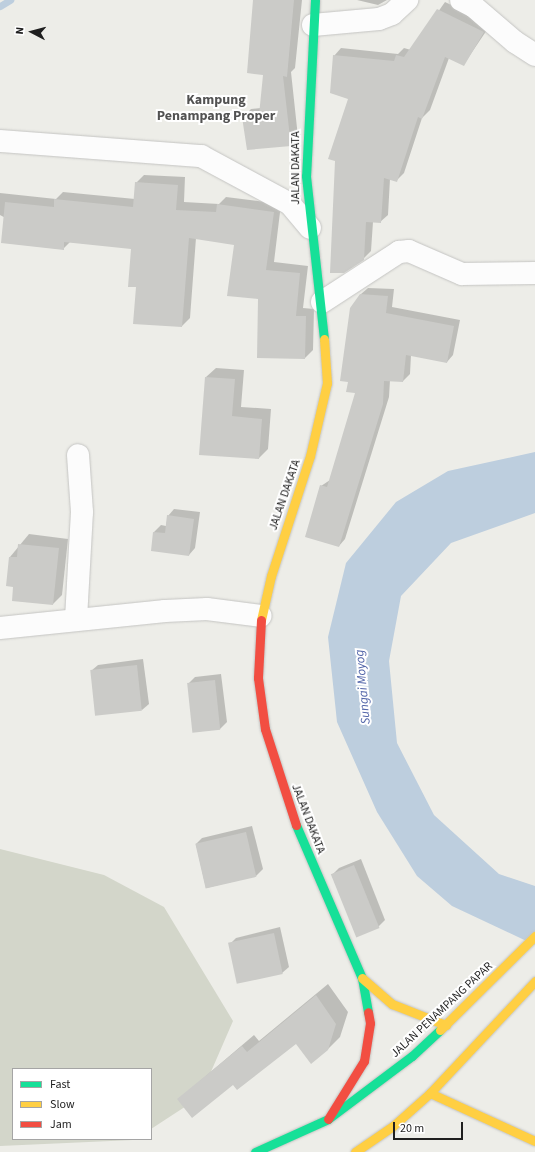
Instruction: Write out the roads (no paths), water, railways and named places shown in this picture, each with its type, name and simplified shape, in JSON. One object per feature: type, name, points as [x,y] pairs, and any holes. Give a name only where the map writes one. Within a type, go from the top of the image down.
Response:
[{"type":"street","name":"JALAN DAKATA","points":[[315,0],[306,176],[310,228],[322,302],[327,383],[323,406],[304,478],[271,576],[261,616],[258,678],[265,729],[290,812],[362,978],[370,1023],[364,1061],[328,1119]]},
{"type":"street","points":[[313,25],[379,19],[392,14],[407,0]]},
{"type":"street","points":[[471,2],[515,42],[535,55]]},
{"type":"street","points":[[0,140],[202,156],[290,204],[310,228]]},
{"type":"street","points":[[322,302],[399,252],[409,251],[462,274],[535,273]]},
{"type":"street","points":[[76,619],[82,512],[78,455]]},
{"type":"street","points":[[0,628],[124,613],[207,610],[261,616]]},
{"type":"street","name":"JALAN PENAMPANG PAPAR","points":[[255,1152],[328,1119],[412,1056],[493,980],[535,936]]},
{"type":"street","name":"JALAN DAKATA","points":[[362,978],[392,1004],[446,1025]]},
{"type":"street","points":[[355,1152],[393,1126],[430,1093],[535,981]]},
{"type":"street","points":[[430,1093],[535,1141]]},
{"type":"water","name":"Sungai Moyog","points":[[535,452],[535,513],[451,543],[401,596],[389,661],[397,743],[434,815],[499,874],[535,886],[535,945],[452,906],[417,876],[377,812],[337,722],[328,637],[346,563],[396,502],[448,471]]},
{"type":"waterway","points":[[0,6],[10,0]]},
{"type":"district","name":"Kampung Penampang Proper","points":[[216,108]]}]
